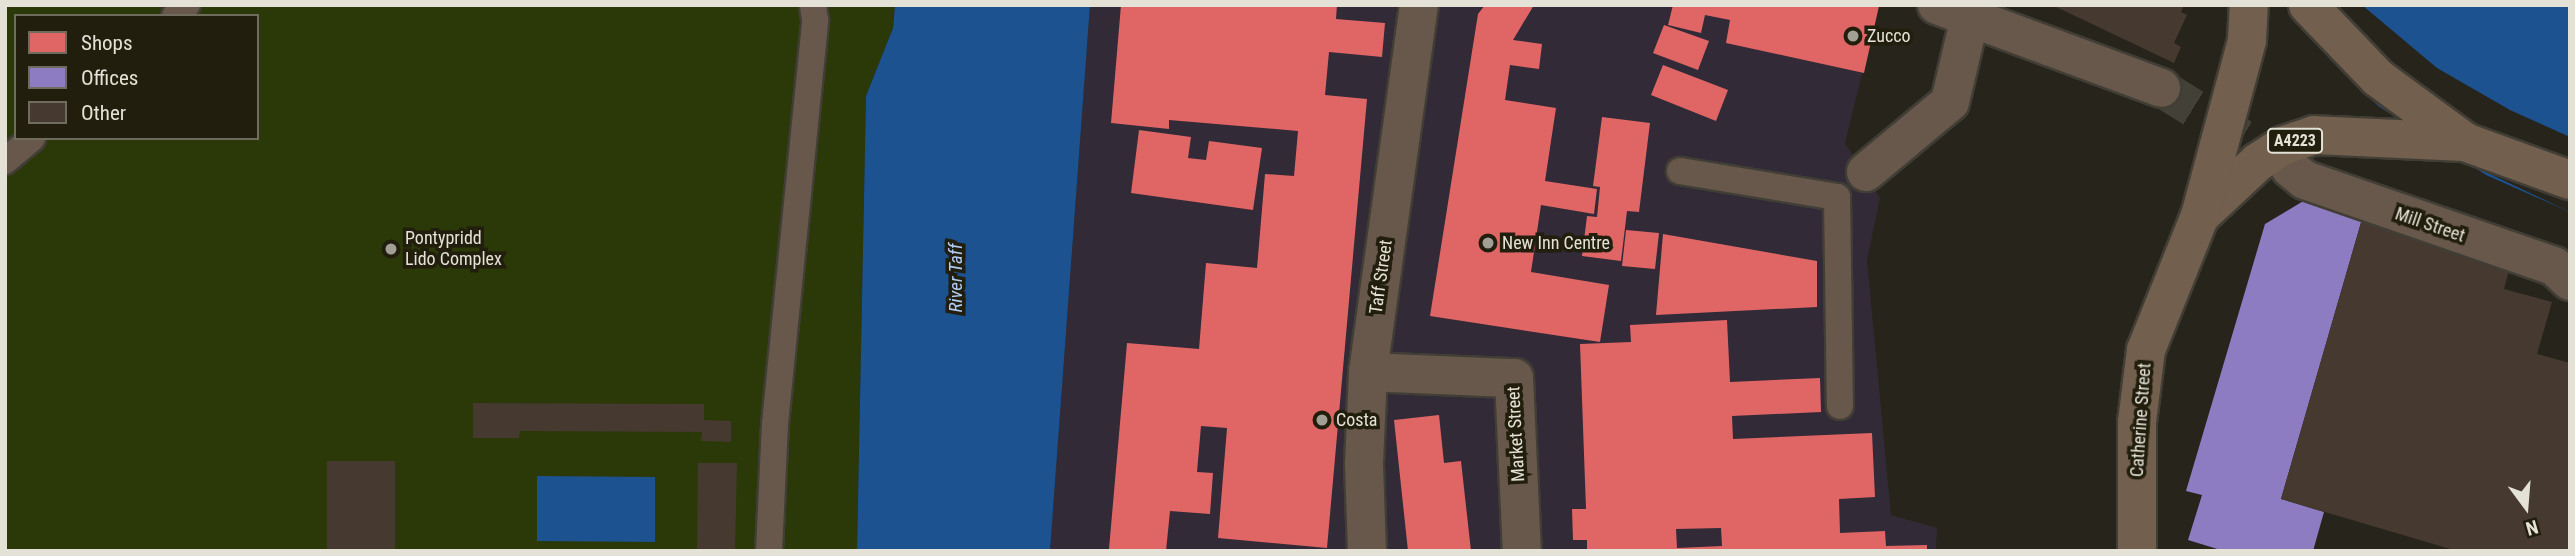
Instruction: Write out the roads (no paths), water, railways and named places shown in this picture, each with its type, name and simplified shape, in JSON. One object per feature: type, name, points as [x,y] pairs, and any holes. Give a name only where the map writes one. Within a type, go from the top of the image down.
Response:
[{"type":"main road","name":"Catherine Street","points":[[2137,551],[2137,422],[2146,350],[2200,216],[2248,40],[2249,5]]},
{"type":"main road","points":[[2308,5],[2378,78],[2465,142],[2563,184]]},
{"type":"main road","name":"Catherine Street","points":[[2200,216],[2258,162],[2284,145],[2314,135],[2351,134],[2465,142]]},
{"type":"street","name":"Taff Street","points":[[1367,551],[1368,372],[1419,5]]},
{"type":"street","points":[[1866,172],[1950,102],[1954,11],[2161,88]]},
{"type":"street","name":"Mill Street","points":[[2290,168],[2317,184],[2554,266],[2570,281]]},
{"type":"street","name":"Market Street","points":[[1368,372],[1514,378],[1522,551]]},
{"type":"lane","points":[[769,551],[775,424],[815,20],[813,5]]},
{"type":"lane","points":[[5,161],[30,140]]},
{"type":"lane","points":[[1680,171],[1837,197]]},
{"type":"lane","points":[[1837,197],[1866,172]]},
{"type":"lane","points":[[1837,197],[1840,406]]},
{"type":"water","name":"River Taff","points":[[895,5],[1090,5],[1050,551],[857,551],[866,96],[893,28]]},
{"type":"water","points":[[2281,5],[2570,5],[2570,212],[2486,175],[2378,106]]},
{"type":"water","points":[[537,476],[655,477],[655,542],[537,541]]},
{"type":"tunnel","points":[[2161,88],[2290,168]]},
{"type":"place","name":"Zucco","points":[[1853,36]]},
{"type":"place","name":"New Inn Centre","points":[[1488,243]]},
{"type":"place","name":"Pontypridd Lido Complex","points":[[391,249]]},
{"type":"place","name":"Costa","points":[[1322,420]]}]
